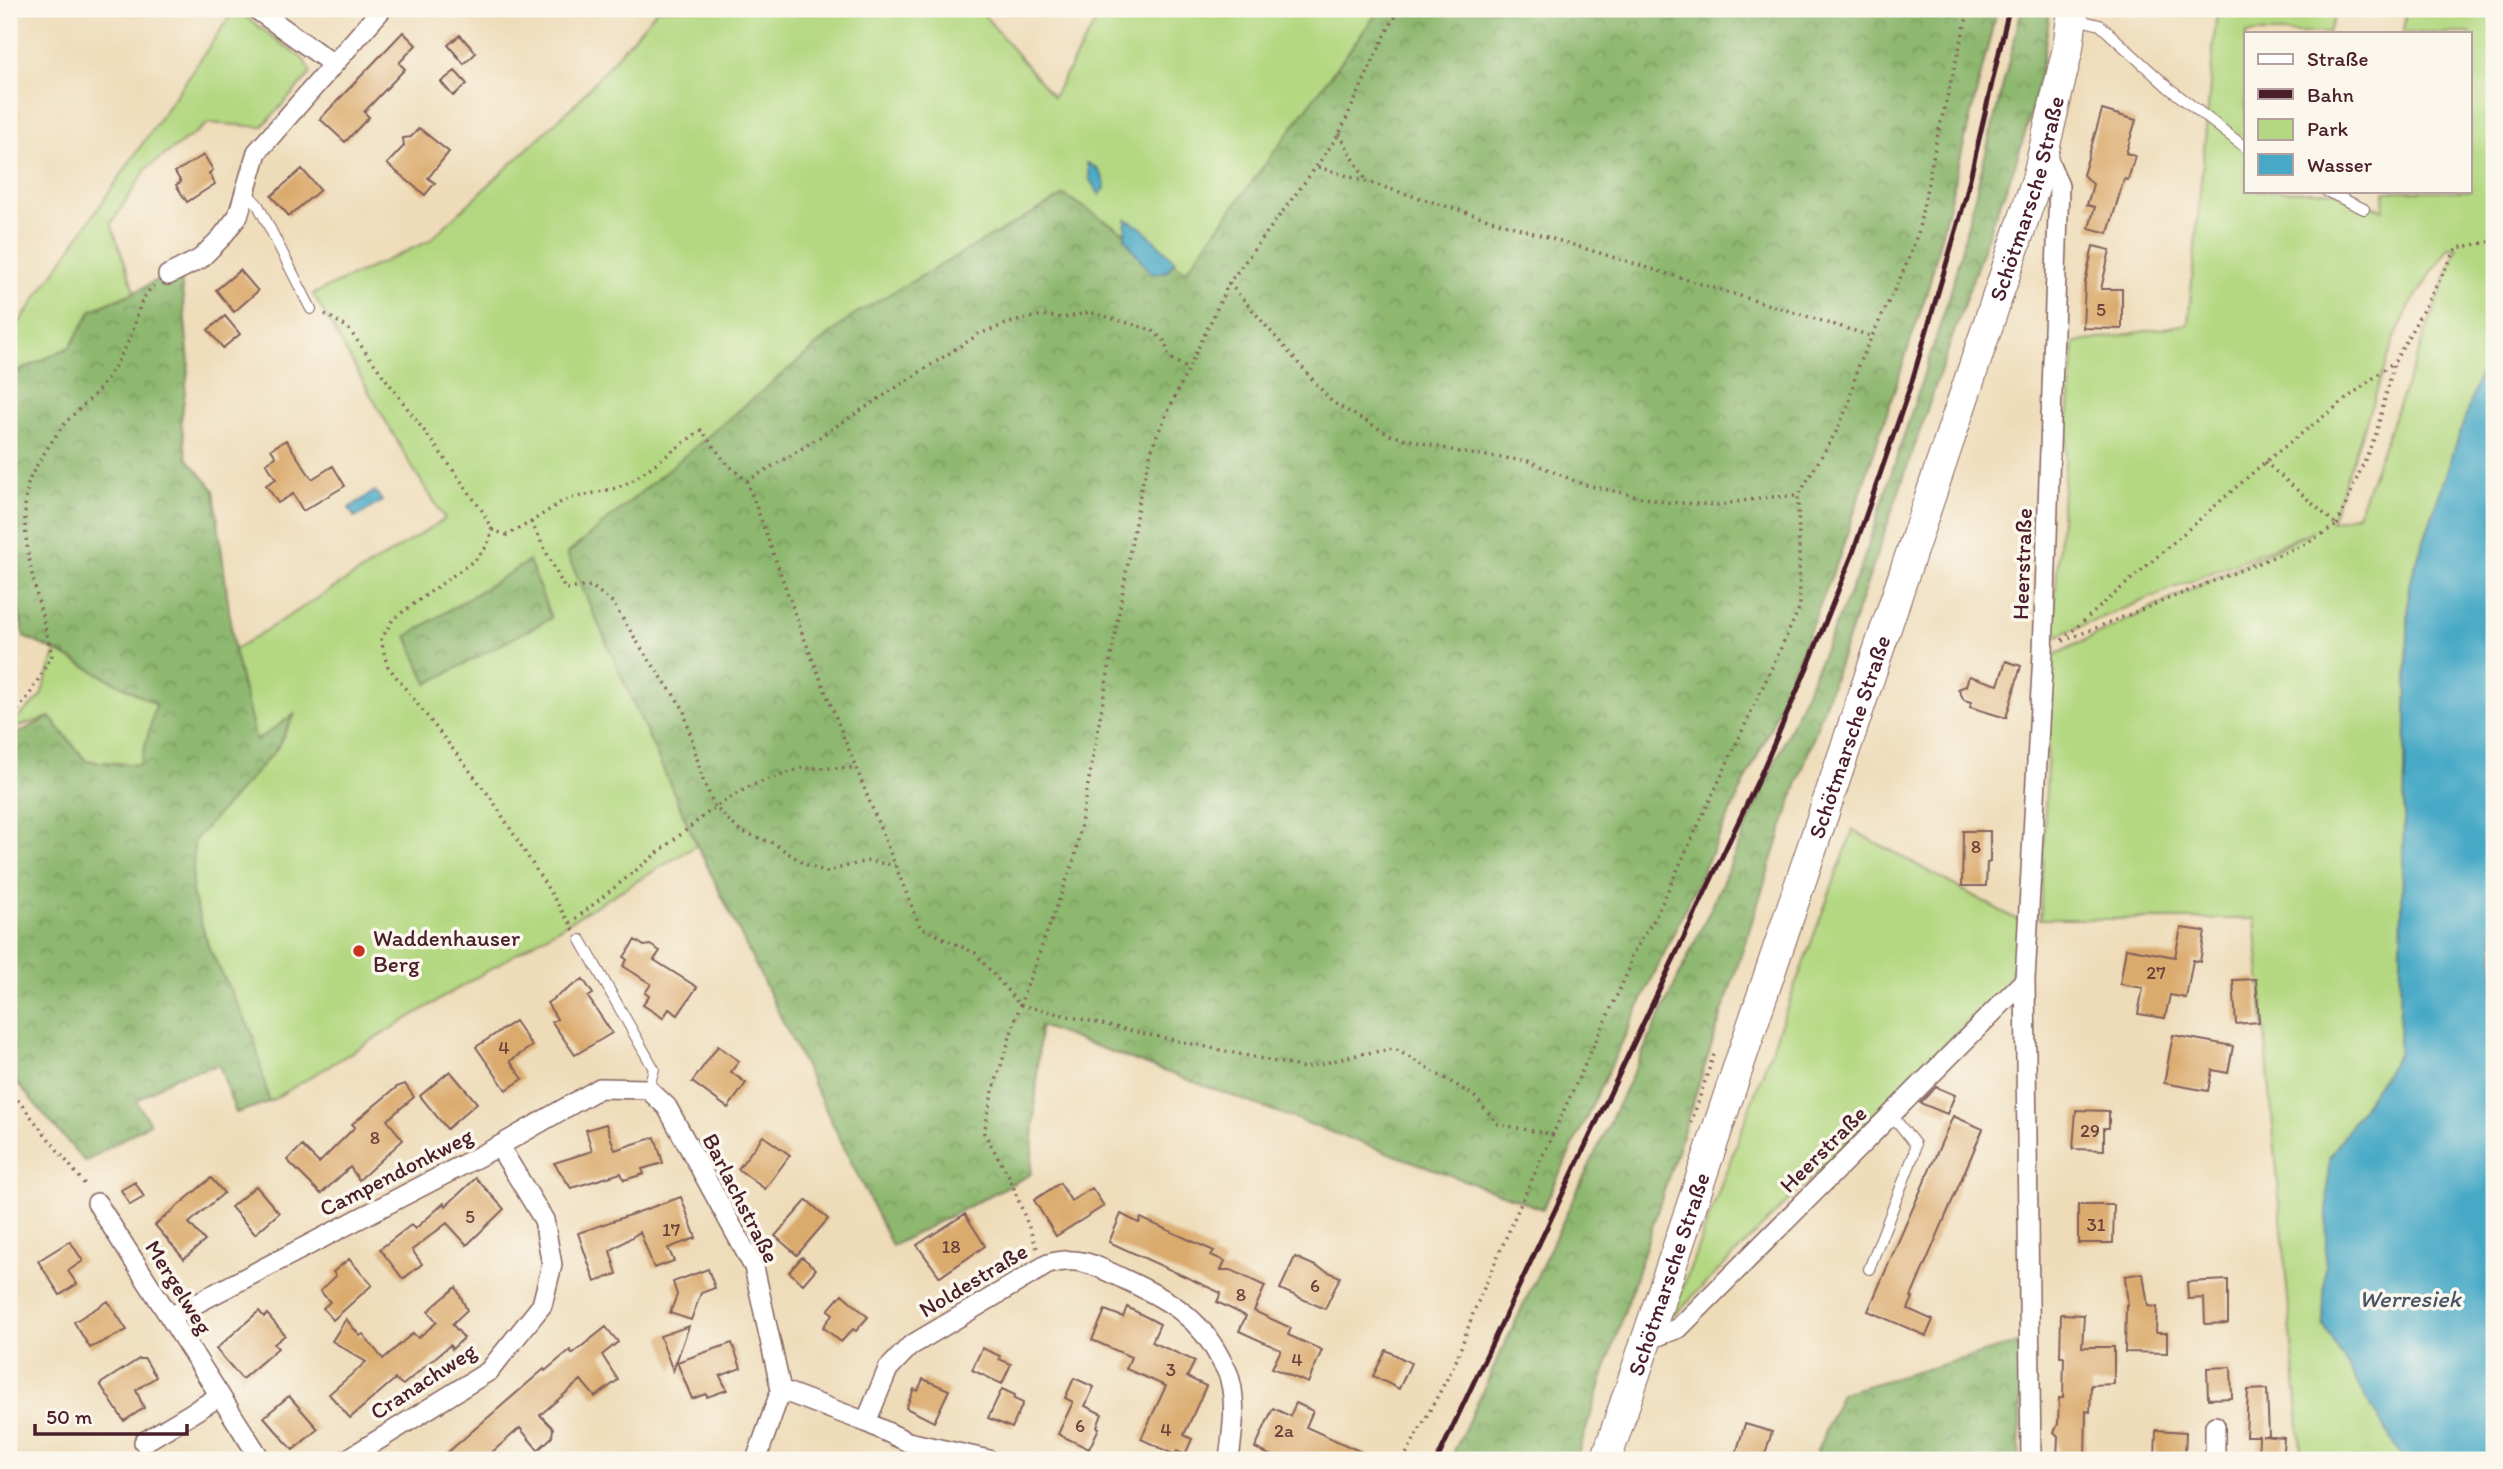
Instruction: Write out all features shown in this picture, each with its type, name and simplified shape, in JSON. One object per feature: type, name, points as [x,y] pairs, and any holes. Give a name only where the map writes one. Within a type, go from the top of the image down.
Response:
[{"type":"main road","name":"Schötmarsche Straße","points":[[1606,1460],[2045,152],[2068,48],[2072,13]]},
{"type":"street","points":[[256,9],[333,64]]},
{"type":"street","points":[[168,275],[200,259],[221,238],[238,216],[257,152],[382,9]]},
{"type":"street","name":"Heerstraße","points":[[2031,1460],[2025,980],[2043,653],[2059,199],[2059,186],[2045,152]]},
{"type":"street","name":"Heerstraße","points":[[1647,1340],[1679,1328],[2025,980]]},
{"type":"street","name":"Campendonkweg","points":[[170,1317],[499,1146],[600,1088],[648,1089]]},
{"type":"street","name":"Barlachstraße","points":[[648,1089],[667,1107],[754,1267],[781,1390]]},
{"type":"street","name":"Cranachweg","points":[[346,1460],[489,1371],[542,1305],[552,1265],[544,1220],[499,1146]]},
{"type":"street","name":"Mergelweg","points":[[97,1203],[261,1460]]},
{"type":"street","name":"Noldestraße","points":[[866,1422],[888,1369],[910,1346],[1048,1264],[1065,1259],[1088,1263],[1169,1300],[1196,1323],[1215,1348],[1230,1378],[1234,1410],[1229,1460]]},
{"type":"street","points":[[756,1460],[781,1390],[866,1422],[908,1442],[989,1460]]},
{"type":"street","points":[[144,1442],[220,1396]]},
{"type":"street","points":[[2215,1426],[2215,1460]]},
{"type":"lane","points":[[2072,13],[2100,25],[2168,88],[2244,146]]},
{"type":"lane","points":[[246,192],[258,205],[311,309]]},
{"type":"lane","points":[[2328,192],[2364,209]]},
{"type":"lane","points":[[581,940],[654,1069],[648,1089]]},
{"type":"lane","points":[[1869,1269],[1914,1154],[1914,1144],[1891,1114]]},
{"type":"path","points":[[1048,1264],[1038,1250],[1009,1176],[984,1133],[992,1094],[1020,1005],[1075,857],[1142,484],[1155,439],[1229,283],[1339,134],[1400,9]]},
{"type":"path","points":[[1403,1460],[1455,1364],[1474,1311],[1630,967],[1630,958],[1654,920],[1800,607],[1798,496],[1840,423],[1849,403],[1858,365],[1905,268],[1918,233],[1936,142],[1969,9]]},
{"type":"path","points":[[1339,134],[1368,184]]},
{"type":"path","points":[[1317,167],[1871,336]]},
{"type":"path","points":[[2395,361],[2265,462],[2057,643],[2306,544],[2337,525],[2376,434],[2395,361],[2458,248],[2494,241]]},
{"type":"path","points":[[9,721],[30,694],[52,655],[28,551],[25,512],[30,479],[66,423],[108,379],[131,336],[137,312],[147,291],[168,275]]},
{"type":"path","points":[[1229,283],[1332,402],[1390,435],[1464,453],[1528,461],[1582,484],[1664,502],[1717,505],[1769,497],[1798,496]]},
{"type":"path","points":[[311,309],[324,313],[347,327],[448,463],[483,512],[492,530],[487,546],[476,559],[393,619],[381,640],[387,665],[491,798],[581,940]]},
{"type":"path","points":[[747,481],[979,334],[1009,323],[1042,315],[1064,318],[1090,312],[1152,330],[1164,341],[1170,358],[1189,369]]},
{"type":"path","points":[[492,530],[507,535],[564,500],[616,488],[632,481],[701,430],[727,464],[747,481],[802,633],[920,927],[975,953],[1020,1005],[1305,1068],[1361,1054],[1395,1049],[1473,1095],[1498,1124],[1554,1135]]},
{"type":"path","points":[[2265,462],[2337,525]]},
{"type":"path","points":[[531,522],[565,589],[591,586],[612,602],[683,708],[703,780],[715,807],[740,831],[773,843],[803,863],[826,872],[866,861],[896,865]]},
{"type":"path","points":[[570,923],[715,807],[750,786],[801,768],[856,768]]},
{"type":"path","points":[[9,1089],[92,1193],[97,1203]]},
{"type":"green space","points":[[235,9],[304,60],[311,73],[262,127],[209,123],[147,168],[111,224],[135,292],[92,310],[70,347],[9,376],[9,338]]},
{"type":"green space","points":[[658,9],[979,9],[1053,97],[1103,9],[1380,9],[1186,272],[567,553],[697,845],[269,1102],[253,1035],[209,948],[192,893],[194,840],[276,750],[293,715],[256,741],[234,650],[445,519],[412,467],[313,294],[429,241],[576,103]]},
{"type":"green space","points":[[1380,9],[1997,9],[1929,285],[1840,555],[1770,729],[1543,1209],[1040,1026],[1031,1174],[892,1246],[697,845],[567,554],[853,315],[1064,195],[1186,271]]},
{"type":"green space","points":[[2022,9],[2050,9],[2030,117],[1790,805],[1576,1460],[1450,1460],[1712,906],[1861,567],[1951,291]]},
{"type":"green space","points":[[2217,9],[2339,9],[2328,32],[2244,32],[2244,192],[2338,192],[2383,210],[2385,192],[2472,192],[2472,32],[2403,32],[2406,9],[2494,9],[2494,360],[2479,377],[2409,585],[2399,1053],[2329,1158],[2403,1460],[2302,1460],[2255,919],[2040,919],[2052,656],[2313,531],[2052,638],[2074,343],[2188,324]],"holes":[[[2449,247],[2457,248],[2358,514],[2331,522],[2395,338],[2409,307]]]},
{"type":"green space","points":[[180,267],[189,363],[181,421],[187,458],[214,490],[234,650],[256,741],[295,714],[276,750],[194,841],[192,893],[209,948],[253,1035],[269,1102],[236,1113],[219,1065],[176,1076],[136,1101],[150,1123],[85,1162],[9,1074],[9,737],[50,717],[86,761],[140,765],[156,704],[24,637],[9,566],[9,376],[70,347],[92,310],[135,292]]},
{"type":"green space","points":[[529,561],[551,618],[427,684],[407,636]]},
{"type":"green space","points":[[56,651],[157,704],[141,765],[86,761],[50,717],[9,729],[9,725],[40,698]]},
{"type":"green space","points":[[1853,830],[2023,923],[2011,978],[1672,1317]]},
{"type":"green space","points":[[2022,1342],[2019,1460],[1813,1460],[1841,1393]]},
{"type":"water","points":[[1087,163],[1095,167],[1102,176],[1105,188],[1100,195],[1090,180]]},
{"type":"water","points":[[1126,219],[1143,229],[1175,261],[1167,271],[1154,274],[1147,269],[1125,238]]},
{"type":"water","name":"Werresiek","points":[[2494,360],[2494,1460],[2403,1460],[2323,1324],[2329,1158],[2399,1053],[2409,585],[2479,376]]},
{"type":"water","points":[[375,491],[382,501],[355,518],[349,508]]},
{"type":"building","points":[[403,32],[416,45],[399,63],[405,69],[364,112],[369,117],[345,142],[320,119]]},
{"type":"building","points":[[460,35],[476,53],[464,64],[448,45]]},
{"type":"building","points":[[455,71],[467,84],[453,96],[441,82]]},
{"type":"building","points":[[2102,110],[2136,120],[2126,153],[2135,156],[2128,180],[2124,179],[2108,233],[2089,228],[2095,207],[2087,205],[2093,184],[2083,175]]},
{"type":"building","points":[[419,128],[449,152],[428,178],[435,183],[425,195],[387,164],[404,146],[403,138],[411,137]]},
{"type":"building","points":[[204,155],[213,170],[209,173],[215,184],[187,202],[176,185],[181,182],[175,172]]},
{"type":"building","points":[[302,169],[320,190],[289,216],[271,196]]},
{"type":"building","points":[[2093,246],[2110,250],[2101,289],[2122,289],[2122,329],[2083,328],[2085,283]]},
{"type":"building","points":[[240,270],[258,291],[234,312],[216,290]]},
{"type":"building","points":[[225,316],[240,334],[223,348],[208,330]]},
{"type":"building","points":[[286,440],[312,479],[333,466],[345,486],[303,511],[293,494],[278,503],[266,485],[276,479],[266,463],[276,457],[271,449]]},
{"type":"building","points":[[2006,661],[2021,666],[2006,718],[1970,707],[1972,702],[1964,700],[1958,689],[1966,686],[1969,676],[1998,685]]},
{"type":"building","points":[[1963,831],[1990,831],[1990,862],[1987,863],[1986,886],[1962,886]]},
{"type":"building","points":[[2181,928],[2205,931],[2200,962],[2193,960],[2186,998],[2170,995],[2165,1018],[2138,1014],[2143,988],[2120,984],[2126,948],[2175,957]]},
{"type":"building","points":[[635,940],[660,951],[654,960],[697,987],[678,1015],[669,1009],[663,1018],[643,1005],[649,996],[645,993],[651,984],[623,966],[627,960],[624,957]]},
{"type":"building","points":[[583,979],[593,994],[588,997],[612,1033],[575,1055],[552,1022],[557,1019],[547,1003]]},
{"type":"building","points":[[2256,979],[2259,1022],[2236,1024],[2233,980]]},
{"type":"building","points":[[515,1021],[532,1046],[510,1061],[523,1079],[506,1090],[476,1047]]},
{"type":"building","points":[[2173,1035],[2233,1046],[2228,1073],[2212,1070],[2208,1091],[2164,1083]]},
{"type":"building","points":[[718,1046],[739,1061],[731,1072],[746,1083],[728,1108],[692,1082]]},
{"type":"building","points":[[450,1071],[477,1103],[447,1129],[420,1096]]},
{"type":"building","points":[[405,1084],[414,1097],[387,1120],[403,1140],[359,1180],[350,1167],[321,1194],[287,1160],[302,1146],[319,1163],[355,1127],[352,1124],[397,1087]]},
{"type":"building","points":[[1936,1087],[1955,1095],[1947,1114],[1920,1103]]},
{"type":"building","points":[[2076,1110],[2109,1111],[2109,1128],[2104,1128],[2104,1150],[2073,1149]]},
{"type":"building","points":[[1953,1116],[1983,1129],[1911,1297],[1913,1298],[1908,1309],[1933,1320],[1926,1336],[1868,1311]]},
{"type":"building","points":[[606,1124],[615,1150],[655,1137],[663,1163],[642,1169],[644,1174],[624,1180],[621,1173],[571,1188],[554,1163],[592,1151],[586,1130]]},
{"type":"building","points":[[763,1136],[790,1155],[765,1189],[738,1169]]},
{"type":"building","points":[[211,1178],[224,1193],[189,1223],[205,1241],[184,1259],[155,1225]]},
{"type":"building","points":[[476,1178],[504,1209],[467,1245],[447,1223],[412,1250],[422,1264],[403,1279],[380,1249],[411,1225],[415,1229],[444,1203],[446,1206]]},
{"type":"building","points":[[135,1182],[144,1197],[130,1205],[121,1190]]},
{"type":"building","points":[[1060,1183],[1071,1201],[1092,1188],[1104,1206],[1056,1236],[1034,1200]]},
{"type":"building","points":[[256,1186],[279,1213],[255,1234],[231,1207]]},
{"type":"building","points":[[681,1197],[696,1238],[668,1248],[674,1261],[654,1268],[640,1232],[610,1251],[617,1274],[595,1282],[578,1233]]},
{"type":"building","points":[[807,1200],[828,1219],[797,1255],[775,1236]]},
{"type":"building","points":[[2078,1205],[2114,1205],[2113,1243],[2078,1243]]},
{"type":"building","points":[[965,1214],[985,1246],[940,1277],[917,1245]]},
{"type":"building","points":[[1121,1214],[1139,1223],[1141,1218],[1214,1251],[1211,1255],[1225,1261],[1221,1270],[1231,1270],[1265,1286],[1254,1311],[1291,1328],[1288,1335],[1322,1350],[1308,1383],[1272,1368],[1281,1350],[1239,1331],[1246,1316],[1217,1302],[1221,1293],[1109,1242]]},
{"type":"building","points":[[70,1241],[83,1261],[68,1271],[77,1284],[60,1295],[38,1261]]},
{"type":"building","points":[[802,1257],[816,1269],[803,1284],[789,1272]]},
{"type":"building","points":[[1295,1257],[1340,1277],[1325,1309],[1280,1289]]},
{"type":"building","points":[[349,1259],[372,1285],[333,1320],[323,1308],[330,1302],[320,1291],[336,1276],[333,1272]]},
{"type":"building","points":[[708,1269],[715,1288],[701,1293],[691,1320],[670,1313],[677,1295],[673,1282]]},
{"type":"building","points":[[2143,1273],[2148,1306],[2157,1307],[2156,1333],[2167,1333],[2167,1353],[2125,1352],[2128,1306],[2125,1276]]},
{"type":"building","points":[[2228,1280],[2228,1323],[2205,1324],[2204,1298],[2188,1299],[2187,1282]]},
{"type":"building","points":[[456,1287],[467,1310],[452,1324],[464,1338],[452,1349],[450,1345],[403,1385],[395,1379],[350,1418],[329,1394],[366,1362],[332,1341],[346,1319],[360,1336],[363,1334],[383,1359],[413,1333],[418,1338],[437,1322],[428,1311]]},
{"type":"building","points":[[842,1294],[868,1317],[856,1331],[853,1329],[841,1342],[823,1327],[833,1314],[828,1310]]},
{"type":"building","points":[[108,1301],[127,1330],[90,1348],[74,1322]]},
{"type":"building","points":[[1127,1307],[1160,1324],[1152,1342],[1195,1361],[1187,1377],[1206,1386],[1184,1435],[1192,1439],[1185,1455],[1177,1451],[1175,1455],[1141,1439],[1166,1386],[1126,1369],[1131,1357],[1092,1340],[1105,1310],[1123,1317]]},
{"type":"building","points":[[259,1311],[264,1317],[267,1314],[285,1335],[274,1344],[278,1348],[242,1379],[216,1349]]},
{"type":"building","points":[[2061,1314],[2084,1315],[2082,1347],[2114,1347],[2114,1384],[2091,1385],[2090,1412],[2086,1411],[2085,1460],[2057,1460],[2058,1436],[2054,1432],[2058,1424],[2059,1398],[2063,1398]]},
{"type":"building","points":[[689,1326],[673,1371],[660,1336]]},
{"type":"building","points":[[606,1327],[618,1342],[602,1355],[618,1380],[595,1397],[581,1380],[540,1415],[553,1428],[552,1437],[538,1450],[520,1428],[483,1460],[439,1460],[544,1369],[545,1371],[570,1350],[572,1354]]},
{"type":"building","points":[[732,1343],[741,1368],[720,1376],[727,1390],[692,1399],[677,1362]]},
{"type":"building","points":[[982,1348],[1011,1364],[1002,1384],[972,1370]]},
{"type":"building","points":[[1386,1350],[1411,1363],[1399,1389],[1373,1376]]},
{"type":"building","points":[[139,1359],[145,1359],[156,1377],[136,1390],[144,1408],[124,1421],[100,1384]]},
{"type":"building","points":[[2231,1367],[2232,1398],[2208,1399],[2207,1368]]},
{"type":"building","points":[[1074,1378],[1094,1387],[1085,1406],[1102,1414],[1089,1449],[1058,1434],[1073,1402],[1065,1398]]},
{"type":"building","points":[[923,1379],[949,1390],[934,1422],[906,1408],[914,1389],[918,1391]]},
{"type":"building","points":[[1002,1389],[1015,1395],[1014,1399],[1023,1403],[1012,1428],[988,1418]]},
{"type":"building","points":[[2267,1389],[2269,1436],[2262,1436],[2284,1438],[2282,1460],[2258,1460],[2259,1436],[2246,1436],[2248,1390]]},
{"type":"building","points":[[289,1396],[318,1429],[293,1450],[264,1417]]},
{"type":"building","points":[[1296,1403],[1313,1411],[1306,1427],[1379,1460],[1280,1460],[1255,1448],[1273,1408],[1290,1416]]},
{"type":"building","points":[[1745,1424],[1772,1432],[1763,1460],[1734,1460]]},
{"type":"building","points":[[2156,1430],[2186,1432],[2185,1460],[2155,1460]]},
{"type":"railway","points":[[1437,1460],[1760,776],[1853,553],[1912,381],[1965,200],[2009,9]]},
{"type":"place","name":"Waddenhauser Berg","points":[[359,951]]}]
